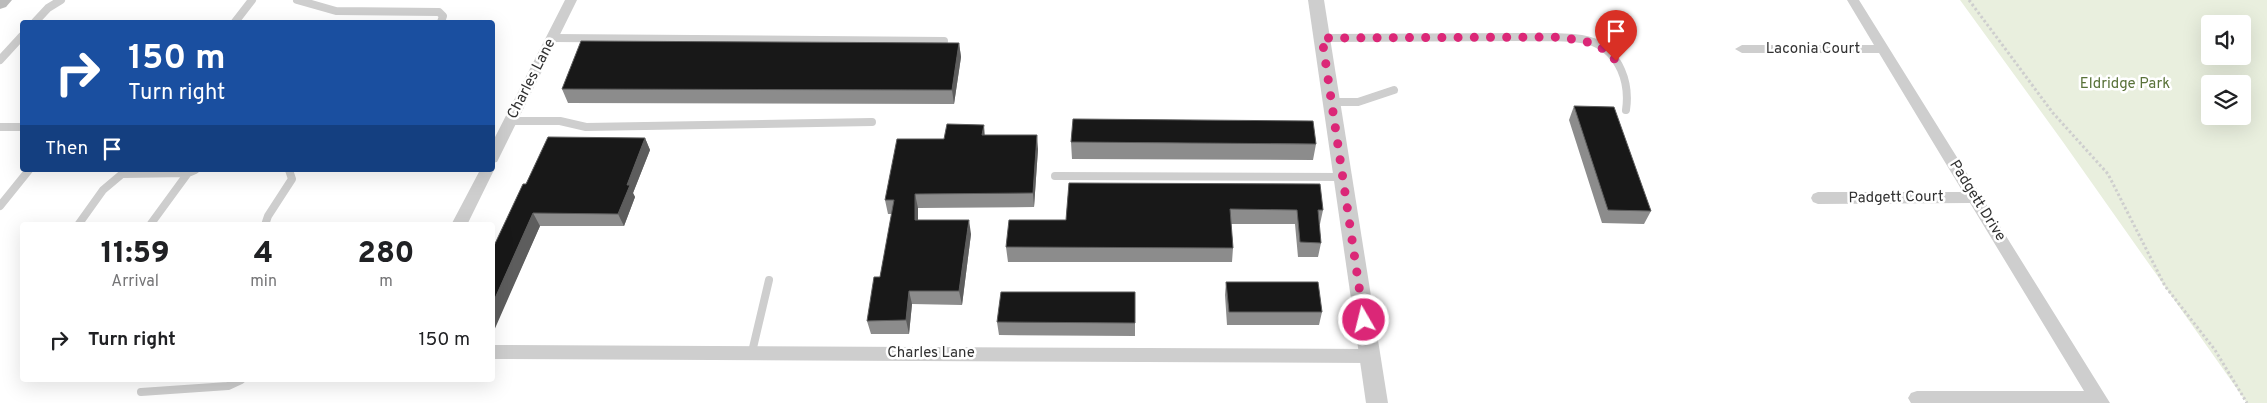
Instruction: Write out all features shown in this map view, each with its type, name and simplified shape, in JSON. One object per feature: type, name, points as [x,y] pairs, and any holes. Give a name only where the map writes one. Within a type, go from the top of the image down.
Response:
[{"type":"main road","points":[[0,3],[3,0]]},
{"type":"street","name":"Charles Lane","points":[[495,152],[572,0]]},
{"type":"street","points":[[1316,0],[1377,403]]},
{"type":"street","name":"Padgett Drive","points":[[1853,0],[2099,401]]},
{"type":"street","name":"Laconia Court","points":[[1742,50],[1883,49]]},
{"type":"street","points":[[461,222],[486,172]]},
{"type":"street","name":"Padgett Court","points":[[1818,198],[1974,197]]},
{"type":"street","name":"Charles Lane","points":[[495,352],[1370,356]]},
{"type":"street","points":[[1917,398],[2099,401]]},
{"type":"lane","points":[[36,20],[48,8],[61,0]]},
{"type":"lane","points":[[237,20],[252,0]]},
{"type":"lane","points":[[296,0],[336,11],[412,10],[439,12],[443,16],[442,20]]},
{"type":"lane","points":[[1322,38],[1554,37],[1591,42],[1609,52],[1622,69],[1629,95],[1626,110]]},
{"type":"lane","points":[[0,60],[20,38]]},
{"type":"lane","points":[[552,38],[944,41]]},
{"type":"lane","points":[[1332,102],[1358,102],[1394,90]]},
{"type":"lane","points":[[511,121],[560,121],[586,127],[872,122]]},
{"type":"lane","points":[[0,127],[20,127]]},
{"type":"lane","points":[[0,206],[27,172]]},
{"type":"lane","points":[[80,222],[103,190],[122,174],[192,172]]},
{"type":"lane","points":[[152,222],[192,172]]},
{"type":"lane","points":[[266,222],[272,209],[292,179],[290,172]]},
{"type":"lane","points":[[1055,176],[1343,177]]},
{"type":"lane","points":[[752,352],[769,280]]},
{"type":"lane","points":[[141,392],[228,386],[237,382]]},
{"type":"path","points":[[1969,0],[2053,113],[2108,174],[2165,286],[2215,350],[2247,403]]},
{"type":"green space","name":"Eldridge Park","points":[[1960,0],[2267,0],[2267,403],[2247,403],[2063,142]]},
{"type":"building","points":[[581,41],[959,43],[952,90],[562,89]]},
{"type":"building","points":[[1574,106],[1614,107],[1651,211],[1608,210]]},
{"type":"building","points":[[1073,119],[1313,121],[1316,144],[1071,142]]},
{"type":"building","points":[[947,124],[984,125],[982,135],[1037,135],[1033,193],[915,194],[915,220],[969,220],[959,291],[909,291],[906,320],[867,321],[874,277],[880,277],[894,200],[885,200],[897,139],[944,139]]},
{"type":"building","points":[[548,137],[645,138],[627,185],[630,185],[618,214],[533,213],[495,298],[495,244],[523,184],[526,184]]},
{"type":"building","points":[[1069,183],[1320,184],[1323,210],[1318,210],[1321,243],[1300,242],[1297,210],[1230,209],[1233,248],[1006,247],[1009,220],[1066,220]]},
{"type":"building","points":[[1226,282],[1318,282],[1322,312],[1229,312]]},
{"type":"building","points":[[1001,292],[1135,292],[1135,323],[997,322]]},
{"type":"route","points":[[1364,320],[1322,38],[1554,37],[1591,42],[1609,52],[1616,61]]}]
